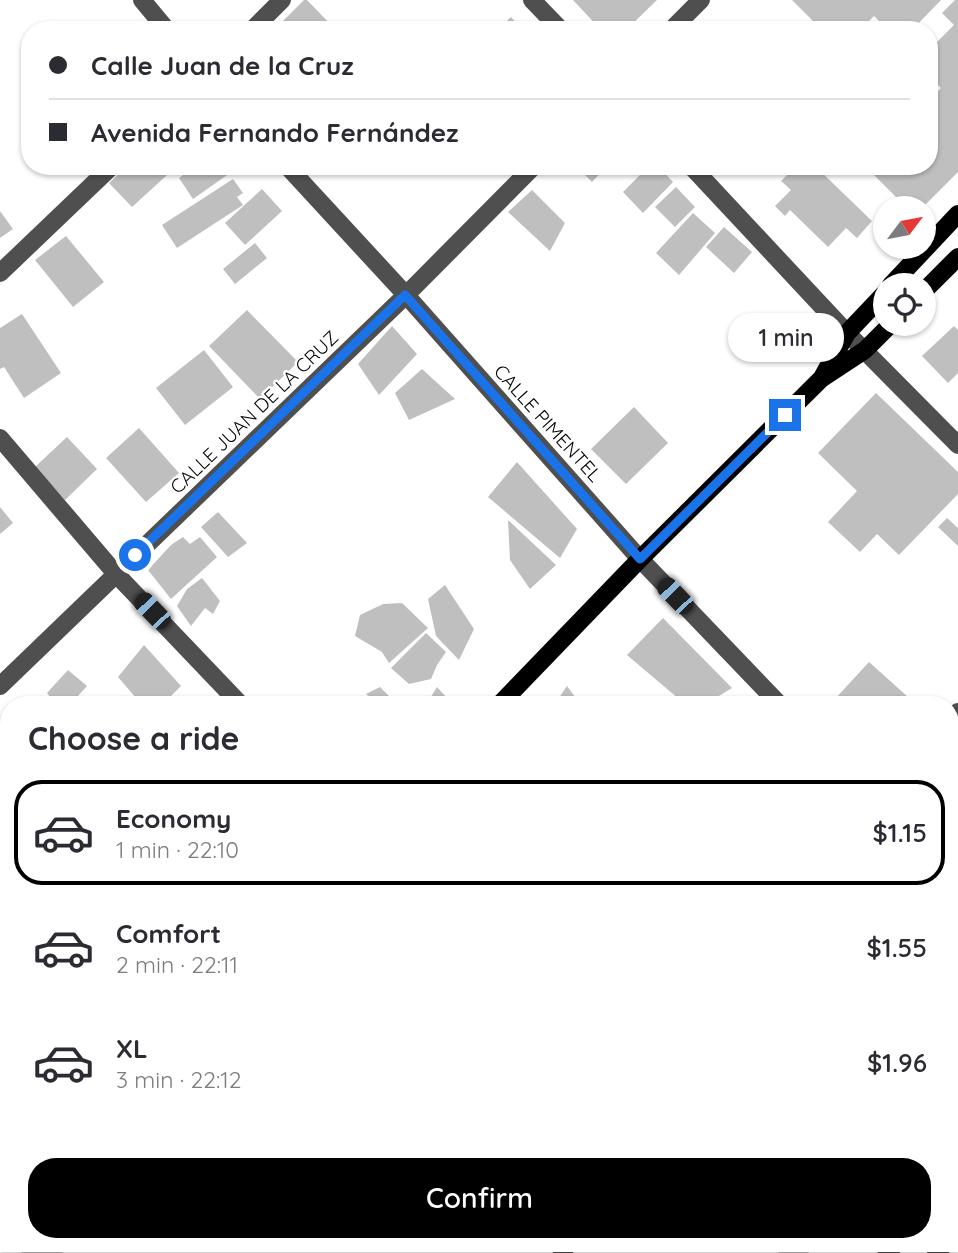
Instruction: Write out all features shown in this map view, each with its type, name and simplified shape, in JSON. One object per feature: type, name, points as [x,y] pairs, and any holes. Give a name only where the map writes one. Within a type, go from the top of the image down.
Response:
[{"type":"main road","points":[[902,273],[958,214]]},
{"type":"main road","points":[[936,279],[958,257]]},
{"type":"main road","points":[[821,379],[847,333],[873,306]]},
{"type":"main road","points":[[508,696],[640,559],[821,379],[864,350],[879,336]]},
{"type":"street","points":[[142,0],[160,21]]},
{"type":"street","points":[[261,21],[282,0]]},
{"type":"street","points":[[532,0],[552,21]]},
{"type":"street","points":[[680,21],[701,0]]},
{"type":"street","points":[[0,273],[102,175]]},
{"type":"street","name":"CALLE PIMENTEL","points":[[295,175],[640,559],[771,696]]},
{"type":"street","name":"CALLE JUAN DE LA CRUZ","points":[[0,686],[405,295],[525,175]]},
{"type":"street","points":[[699,175],[847,333],[958,445]]},
{"type":"street","points":[[0,438],[116,573],[232,696]]},
{"type":"building","points":[[307,0],[327,21],[283,21]]},
{"type":"building","points":[[573,0],[657,0],[635,21],[593,21]]},
{"type":"building","points":[[792,0],[941,0],[921,21],[879,21],[874,16],[869,21],[813,21]]},
{"type":"building","points":[[958,0],[958,172],[934,196],[895,196],[874,175],[938,175],[938,91],[941,88],[938,85],[938,41],[954,25],[942,13]]},
{"type":"building","points":[[118,175],[167,175],[132,207],[109,183]]},
{"type":"building","points":[[183,175],[227,175],[193,199],[179,178]]},
{"type":"building","points":[[585,175],[599,175],[592,182]]},
{"type":"building","points":[[640,175],[666,175],[673,182],[643,213],[623,192]]},
{"type":"building","points":[[787,175],[824,175],[872,221],[857,238],[846,228],[828,247],[790,210],[785,216],[775,206],[791,190],[781,181]]},
{"type":"building","points":[[233,179],[243,193],[237,197],[243,205],[177,248],[162,225]]},
{"type":"building","points":[[676,187],[695,207],[675,227],[655,207]]},
{"type":"building","points":[[262,189],[282,211],[245,245],[225,223]]},
{"type":"building","points":[[532,190],[565,223],[550,251],[508,212]]},
{"type":"building","points":[[0,211],[13,229],[0,238]]},
{"type":"building","points":[[693,213],[715,233],[679,275],[656,253]]},
{"type":"building","points":[[724,227],[752,252],[734,273],[706,247]]},
{"type":"building","points":[[66,236],[104,282],[73,307],[35,260]]},
{"type":"building","points":[[255,243],[267,258],[235,284],[223,269]]},
{"type":"building","points":[[247,310],[298,362],[260,399],[209,346]]},
{"type":"building","points":[[22,314],[61,373],[24,398],[4,367],[0,369],[0,328]]},
{"type":"building","points":[[392,326],[417,354],[379,395],[358,364]]},
{"type":"building","points":[[954,326],[958,330],[958,373],[948,383],[922,356]]},
{"type":"building","points":[[204,350],[233,387],[185,425],[156,388]]},
{"type":"building","points":[[422,369],[455,399],[409,420],[395,393]]},
{"type":"building","points":[[876,393],[958,472],[958,494],[899,555],[877,534],[860,552],[828,522],[857,491],[818,453]]},
{"type":"building","points":[[634,407],[668,443],[626,484],[591,449]]},
{"type":"building","points":[[139,428],[179,473],[146,502],[106,458]]},
{"type":"building","points":[[67,437],[97,469],[65,500],[35,467]]},
{"type":"building","points":[[517,462],[577,529],[560,558],[488,497]]},
{"type":"building","points":[[0,507],[13,523],[0,534]]},
{"type":"building","points":[[218,512],[247,543],[228,557],[201,527]]},
{"type":"building","points":[[947,518],[958,528],[958,546],[938,527]]},
{"type":"building","points":[[508,520],[556,565],[530,589],[510,560]]},
{"type":"building","points":[[183,537],[190,544],[200,537],[217,557],[171,599],[148,570],[171,545]]},
{"type":"building","points":[[202,578],[220,601],[213,614],[205,608],[191,626],[177,606],[187,589]]},
{"type":"building","points":[[445,585],[474,629],[459,660],[436,636],[428,599]]},
{"type":"building","points":[[402,603],[428,628],[389,663],[382,652],[355,636],[360,615],[383,604]]},
{"type":"building","points":[[663,618],[732,688],[719,696],[675,696],[627,655]]},
{"type":"building","points":[[426,633],[446,652],[431,679],[409,684],[391,668]]},
{"type":"building","points":[[144,645],[181,686],[171,696],[134,696],[118,677]]},
{"type":"building","points":[[869,662],[907,696],[838,696]]},
{"type":"building","points":[[68,670],[87,686],[78,696],[49,696],[47,693]]},
{"type":"building","points":[[567,686],[574,696],[560,696]]},
{"type":"building","points":[[380,687],[389,696],[368,696],[366,694]]},
{"type":"building","points":[[437,687],[445,696],[431,696]]},
{"type":"building","points":[[21,1252],[63,1253],[22,1253]]},
{"type":"route","points":[[135,555],[405,295],[640,559],[785,415]]}]
